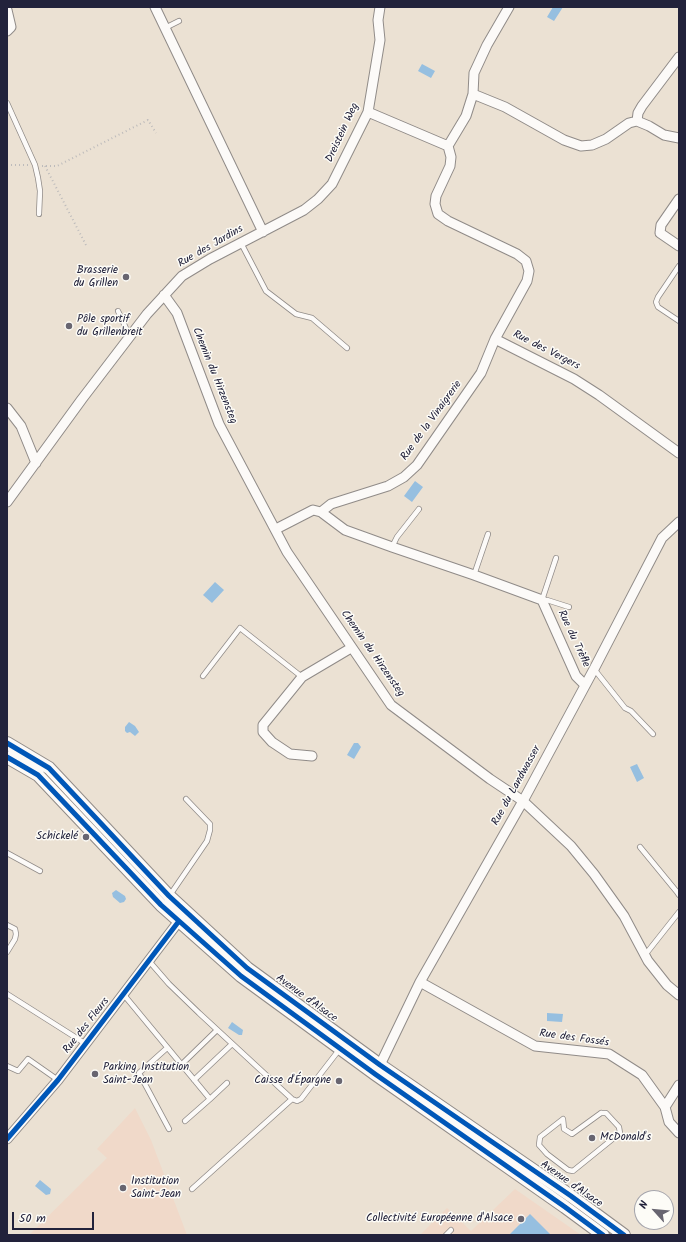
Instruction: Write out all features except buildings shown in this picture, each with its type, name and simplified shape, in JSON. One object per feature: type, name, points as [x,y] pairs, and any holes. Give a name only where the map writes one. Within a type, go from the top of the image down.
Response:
[{"type":"main road","name":"Avenue d'Alsace","points":[[7,742],[48,768],[169,896],[247,968],[378,1069],[603,1235]]},
{"type":"main road","name":"Avenue d'Alsace","points":[[7,757],[38,775],[161,905],[241,976],[340,1049],[378,1069],[571,1196],[624,1235]]},
{"type":"main road","name":"Avenue d'Alsace","points":[[565,1207],[571,1196]]},
{"type":"street","name":"Rue des Jardins","points":[[7,502],[130,336],[164,295],[182,276],[210,259],[262,232],[155,7]]},
{"type":"street","name":"Dreistein Weg","points":[[262,232],[304,210],[318,199],[332,184],[368,112],[380,40],[378,20],[380,7]]},
{"type":"street","points":[[368,112],[448,146],[466,116],[473,94],[474,73],[487,45],[509,7]]},
{"type":"street","points":[[7,10],[11,27],[7,31]]},
{"type":"street","points":[[637,121],[638,113],[642,106],[679,58]]},
{"type":"street","points":[[473,94],[505,107],[564,140],[581,146],[592,145],[606,139],[629,123],[637,121],[650,126],[664,135],[679,138]]},
{"type":"street","name":"Rue des Vergers","points":[[448,146],[451,157],[450,166],[436,196],[435,204],[438,214],[448,221],[517,254],[526,261],[529,271],[527,281],[495,339],[574,378],[679,453]]},
{"type":"street","points":[[679,199],[661,225],[660,233],[679,246]]},
{"type":"street","name":"Chemin du Hirzensteg","points":[[164,295],[177,313],[219,424],[276,529],[286,552],[391,705],[490,779],[523,801],[571,846],[594,874],[624,916],[645,955],[667,985],[679,995]]},
{"type":"street","name":"Rue de la Vinaigrerie","points":[[322,512],[331,504],[388,486],[404,477],[418,462],[481,373],[495,339]]},
{"type":"street","points":[[7,408],[20,426],[36,462]]},
{"type":"street","points":[[276,529],[314,510],[322,512]]},
{"type":"street","name":"Rue du Trèfle","points":[[322,512],[345,530],[542,600],[576,676],[585,685]]},
{"type":"street","name":"Rue du Landwasser","points":[[378,1069],[420,982],[523,801],[662,538],[679,522]]},
{"type":"street","points":[[312,756],[290,754],[272,742],[263,732],[263,725],[302,677],[351,648]]},
{"type":"street","name":"Rue des Fleurs","points":[[7,1139],[58,1080],[179,921]]},
{"type":"street","name":"Rue des Fossés","points":[[420,982],[535,1046],[609,1054],[642,1075],[665,1107],[669,1122],[679,1133]]},
{"type":"street","points":[[665,1107],[679,1085]]},
{"type":"lane","points":[[165,28],[179,21]]},
{"type":"lane","points":[[7,103],[35,165],[40,191],[39,214]]},
{"type":"lane","points":[[241,243],[266,291],[296,314],[312,318],[346,348]]},
{"type":"lane","points":[[679,266],[656,302],[658,307],[679,321]]},
{"type":"lane","points":[[118,311],[130,336]]},
{"type":"lane","points":[[392,547],[397,537],[419,508]]},
{"type":"lane","points":[[474,575],[488,534]]},
{"type":"lane","points":[[542,600],[556,558]]},
{"type":"lane","name":"Rue du Trèfle","points":[[542,600],[547,600],[569,607]]},
{"type":"lane","points":[[203,676],[240,628],[302,677]]},
{"type":"lane","points":[[594,669],[625,708],[631,711],[653,734]]},
{"type":"lane","points":[[169,896],[207,841],[210,830],[210,824],[186,798]]},
{"type":"lane","points":[[640,847],[678,892],[679,896]]},
{"type":"lane","points":[[7,853],[40,871]]},
{"type":"lane","points":[[645,955],[679,912]]},
{"type":"lane","points":[[7,925],[15,929],[16,936],[7,952]]},
{"type":"lane","points":[[149,961],[174,989],[292,1099],[297,1101],[302,1099],[340,1049]]},
{"type":"lane","name":"Rue des Fleurs","points":[[7,994],[86,1044]]},
{"type":"lane","points":[[124,995],[210,1099]]},
{"type":"lane","points":[[182,1065],[217,1030]]},
{"type":"lane","points":[[194,1080],[232,1044]]},
{"type":"lane","points":[[167,1048],[139,1073],[169,1128]]},
{"type":"lane","points":[[7,1066],[18,1071],[28,1059],[58,1080]]},
{"type":"lane","points":[[185,1121],[227,1083]]},
{"type":"lane","points":[[192,1189],[292,1099]]},
{"type":"lane","points":[[601,1113],[606,1113],[619,1127],[620,1133],[573,1171],[568,1170],[547,1154],[539,1145],[540,1137],[563,1119],[564,1129],[572,1134],[601,1113]]},
{"type":"lane","points":[[446,1235],[451,1230]]},
{"type":"path","points":[[7,165],[58,166],[148,120],[156,133]]},
{"type":"path","points":[[45,166],[87,247]]},
{"type":"shaded area","name":"Institution Saint-Jean","points":[[135,1108],[151,1140],[187,1235],[29,1235],[107,1158],[97,1149]]},
{"type":"shaded area","name":"Collectivité Européenne d'Alsace","points":[[515,1189],[581,1235],[420,1235],[447,1208],[471,1231]]},
{"type":"water","points":[[553,7],[563,7],[554,21],[547,17]]},
{"type":"water","points":[[422,64],[435,71],[431,78],[418,71]]},
{"type":"water","points":[[415,481],[423,487],[412,502],[404,496]]},
{"type":"water","points":[[215,582],[224,590],[212,603],[203,595]]},
{"type":"water","points":[[129,722],[135,726],[139,732],[135,736],[130,732],[127,733],[125,731],[125,727]]},
{"type":"water","points":[[354,743],[358,743],[361,747],[354,759],[347,755]]},
{"type":"water","points":[[637,764],[644,778],[637,782],[630,767]]},
{"type":"water","points":[[116,890],[125,896],[126,899],[124,902],[120,903],[113,897],[112,893]]},
{"type":"water","points":[[547,1013],[563,1014],[562,1022],[547,1021]]},
{"type":"water","points":[[232,1022],[243,1030],[242,1035],[239,1035],[228,1028]]},
{"type":"water","points":[[40,1180],[51,1189],[50,1194],[46,1195],[35,1186]]},
{"type":"water","points":[[530,1214],[551,1235],[509,1235]]},
{"type":"cycle path","points":[[7,743],[49,768],[169,896],[247,968],[380,1065],[571,1196],[624,1235]]},
{"type":"cycle path","points":[[7,757],[38,775],[161,905],[241,976],[375,1074],[603,1235]]},
{"type":"cycle path","points":[[7,1139],[58,1080],[179,921]]},
{"type":"place","name":"Brasserie du Grillen","points":[[126,277]]},
{"type":"place","name":"Pôle sportif du Grillenbreit","points":[[69,326]]},
{"type":"place","name":"Schickelé","points":[[86,837]]},
{"type":"place","name":"Parking Institution Saint-Jean","points":[[95,1074]]},
{"type":"place","name":"Caisse d'Épargne","points":[[339,1081]]},
{"type":"place","name":"McDonald's","points":[[592,1138]]},
{"type":"place","name":"Institution Saint-Jean","points":[[123,1188]]},
{"type":"place","name":"Collectivité Européenne d'Alsace","points":[[521,1219]]}]
